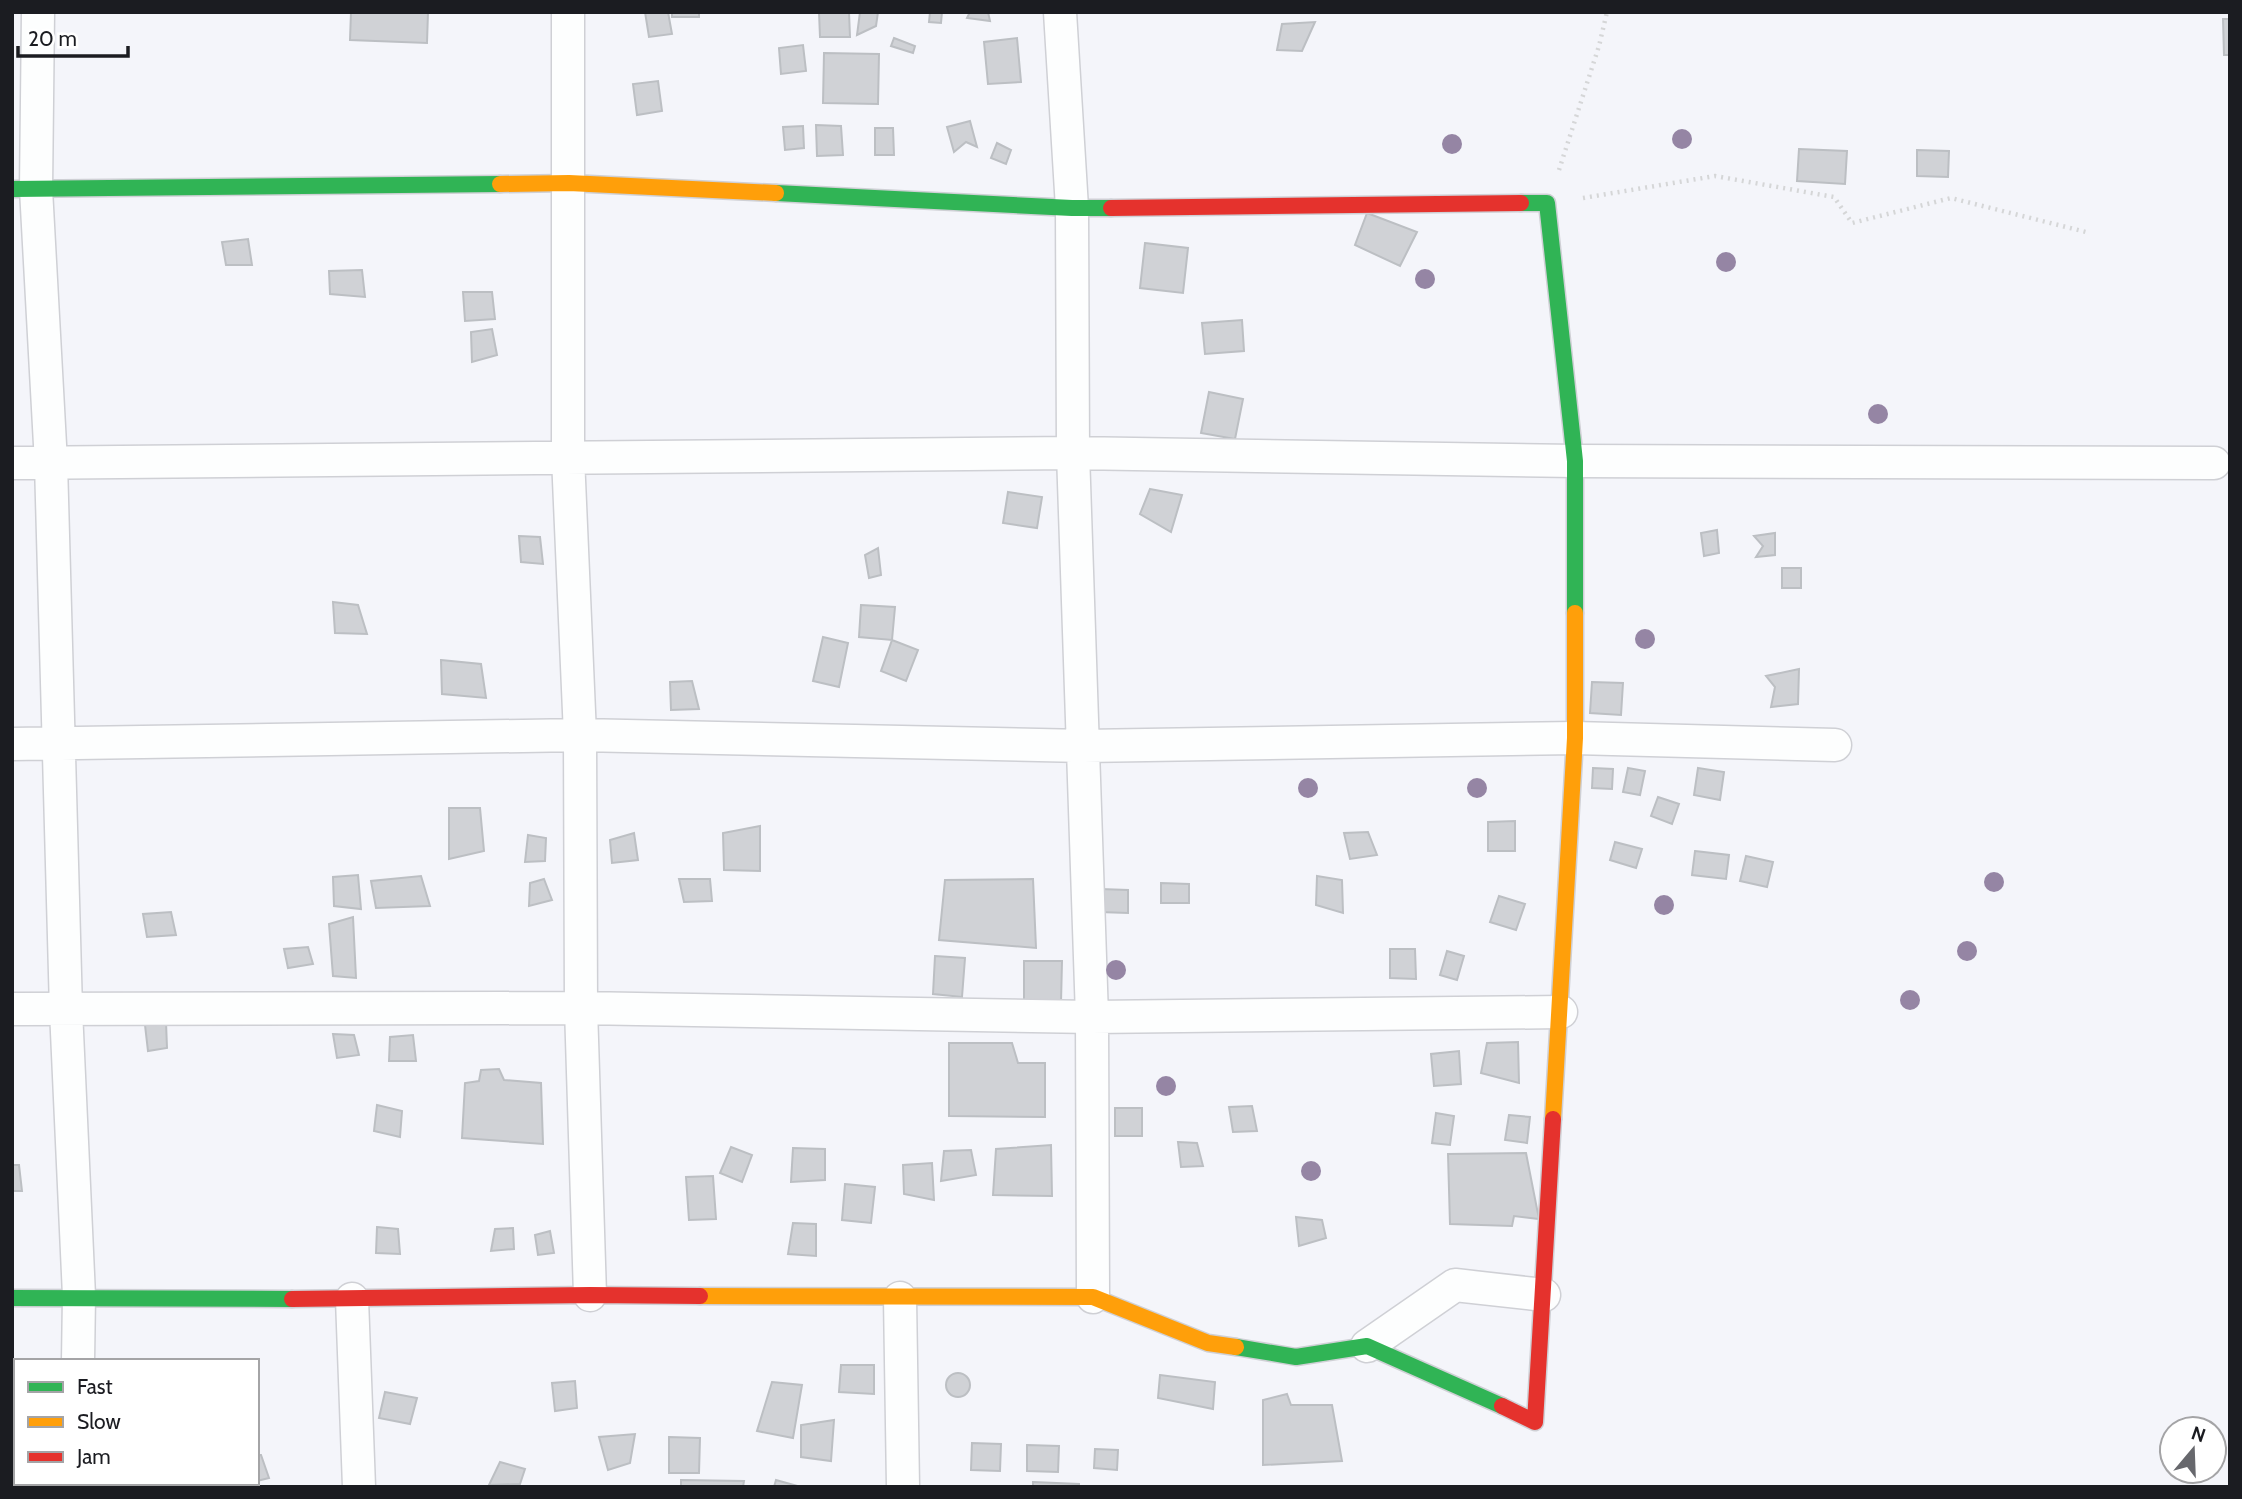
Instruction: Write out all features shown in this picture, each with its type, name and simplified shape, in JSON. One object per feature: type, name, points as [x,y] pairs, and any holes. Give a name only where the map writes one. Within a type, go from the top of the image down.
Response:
[{"type":"street","points":[[38,12],[24,189],[51,463],[66,1010],[79,1296],[78,1359]]},
{"type":"street","points":[[568,12],[568,457],[580,735],[581,1008],[590,1295]]},
{"type":"street","points":[[1060,12],[1072,208],[1073,453],[1092,1017],[1093,1297]]},
{"type":"street","points":[[24,189],[569,183],[1072,208],[1547,203],[1575,461],[1575,738],[1535,1422],[1367,1346]]},
{"type":"street","points":[[12,463],[1073,453],[1575,461],[2214,463]]},
{"type":"street","points":[[12,744],[580,735],[1084,746],[1575,738],[1835,745]]},
{"type":"street","points":[[12,1009],[581,1008],[1092,1017],[1561,1012]]},
{"type":"street","points":[[12,1298],[79,1296],[352,1299],[590,1295],[1093,1297],[1208,1343],[1296,1357],[1367,1346],[1455,1285],[1544,1295]]},
{"type":"street","points":[[900,1298],[903,1487]]},
{"type":"street","points":[[352,1299],[359,1487]]},
{"type":"path","points":[[1607,12],[1600,46],[1547,203],[1715,176],[1834,197],[1852,223],[1951,198],[2085,232]]},
{"type":"building","points":[[351,12],[428,12],[427,43],[350,40]]},
{"type":"building","points":[[645,12],[668,12],[672,34],[649,37]]},
{"type":"building","points":[[672,12],[699,12],[699,17],[672,17]]},
{"type":"building","points":[[819,12],[849,12],[850,37],[820,37]]},
{"type":"building","points":[[860,12],[878,12],[876,26],[857,35]]},
{"type":"building","points":[[930,12],[942,12],[941,23],[929,22]]},
{"type":"building","points":[[970,12],[988,12],[990,21],[967,18]]},
{"type":"building","points":[[2223,19],[2230,19],[2230,55],[2224,55]]},
{"type":"building","points":[[1315,22],[1302,51],[1277,50],[1282,24]]},
{"type":"building","points":[[894,38],[915,46],[913,53],[891,46]]},
{"type":"building","points":[[1017,38],[1021,82],[988,84],[984,42]]},
{"type":"building","points":[[803,45],[806,71],[781,74],[779,48]]},
{"type":"building","points":[[824,53],[879,54],[878,104],[823,103]]},
{"type":"building","points":[[658,81],[662,111],[637,115],[633,84]]},
{"type":"building","points":[[970,121],[977,147],[966,142],[954,152],[947,127]]},
{"type":"building","points":[[816,125],[841,126],[843,155],[817,156]]},
{"type":"building","points":[[803,126],[804,148],[785,150],[783,127]]},
{"type":"building","points":[[875,128],[893,128],[894,155],[875,155]]},
{"type":"building","points":[[997,143],[1011,150],[1006,164],[991,158]]},
{"type":"building","points":[[1799,149],[1847,151],[1845,184],[1797,181]]},
{"type":"building","points":[[1917,150],[1949,151],[1948,177],[1917,176]]},
{"type":"building","points":[[1367,213],[1417,232],[1400,266],[1355,245]]},
{"type":"building","points":[[248,239],[252,265],[226,265],[222,242]]},
{"type":"building","points":[[1145,243],[1188,248],[1183,293],[1140,288]]},
{"type":"building","points":[[362,270],[365,297],[330,294],[329,271]]},
{"type":"building","points":[[463,292],[492,292],[495,319],[465,321]]},
{"type":"building","points":[[1242,320],[1244,351],[1205,354],[1202,323]]},
{"type":"building","points":[[492,329],[497,355],[472,362],[471,332]]},
{"type":"building","points":[[1209,392],[1243,399],[1235,439],[1201,433]]},
{"type":"building","points":[[1150,489],[1182,495],[1171,532],[1140,514]]},
{"type":"building","points":[[1008,492],[1042,497],[1037,528],[1003,523]]},
{"type":"building","points":[[1717,530],[1719,553],[1704,556],[1701,533]]},
{"type":"building","points":[[1775,533],[1775,555],[1756,557],[1763,546],[1754,536]]},
{"type":"building","points":[[519,536],[540,537],[543,564],[521,562]]},
{"type":"building","points":[[878,548],[881,575],[869,578],[865,555]]},
{"type":"building","points":[[1782,568],[1801,568],[1801,588],[1782,588]]},
{"type":"building","points":[[333,602],[358,605],[367,634],[335,633]]},
{"type":"building","points":[[861,605],[895,607],[892,640],[859,637]]},
{"type":"building","points":[[823,637],[848,643],[839,687],[813,681]]},
{"type":"building","points":[[892,640],[918,650],[906,681],[881,671]]},
{"type":"building","points":[[441,660],[481,664],[486,698],[442,694]]},
{"type":"building","points":[[1799,669],[1798,704],[1771,707],[1775,687],[1766,676]]},
{"type":"building","points":[[692,681],[699,709],[671,710],[670,682]]},
{"type":"building","points":[[1592,682],[1623,683],[1621,715],[1590,713]]},
{"type":"building","points":[[1593,768],[1613,769],[1612,789],[1592,788]]},
{"type":"building","points":[[1628,768],[1645,771],[1640,795],[1623,792]]},
{"type":"building","points":[[1698,768],[1724,772],[1720,800],[1694,795]]},
{"type":"building","points":[[1658,797],[1679,804],[1672,824],[1651,816]]},
{"type":"building","points":[[449,808],[480,808],[484,851],[449,859]]},
{"type":"building","points":[[1515,821],[1515,851],[1488,851],[1488,822]]},
{"type":"building","points":[[760,826],[760,871],[724,870],[723,833]]},
{"type":"building","points":[[1368,832],[1377,855],[1350,859],[1344,833]]},
{"type":"building","points":[[634,833],[638,860],[612,863],[610,840]]},
{"type":"building","points":[[528,835],[546,838],[545,861],[525,862]]},
{"type":"building","points":[[1615,842],[1642,849],[1636,868],[1610,860]]},
{"type":"building","points":[[1695,851],[1729,855],[1726,879],[1692,875]]},
{"type":"building","points":[[1746,856],[1773,862],[1767,887],[1740,881]]},
{"type":"building","points":[[358,875],[361,909],[334,906],[333,877]]},
{"type":"building","points":[[421,876],[430,906],[376,908],[371,881]]},
{"type":"building","points":[[1317,876],[1342,880],[1343,913],[1316,905]]},
{"type":"building","points":[[544,879],[552,900],[529,906],[530,883]]},
{"type":"building","points":[[679,879],[710,879],[712,901],[684,902]]},
{"type":"building","points":[[1033,879],[1036,948],[939,940],[945,880]]},
{"type":"building","points":[[1161,883],[1189,884],[1189,903],[1161,903]]},
{"type":"building","points":[[1100,889],[1128,890],[1128,913],[1099,912]]},
{"type":"building","points":[[1499,896],[1525,904],[1516,930],[1490,922]]},
{"type":"building","points":[[171,912],[176,935],[147,937],[143,914]]},
{"type":"building","points":[[353,917],[356,978],[333,976],[329,924]]},
{"type":"building","points":[[308,947],[313,964],[288,968],[284,949]]},
{"type":"building","points":[[1390,949],[1415,949],[1416,979],[1390,978]]},
{"type":"building","points":[[1447,951],[1464,956],[1457,980],[1440,975]]},
{"type":"building","points":[[935,956],[965,958],[962,997],[933,994]]},
{"type":"building","points":[[1024,961],[1062,961],[1061,1003],[1024,1002]]},
{"type":"building","points":[[166,1022],[167,1048],[148,1051],[145,1025]]},
{"type":"building","points":[[333,1034],[354,1035],[359,1055],[337,1058]]},
{"type":"building","points":[[413,1035],[416,1061],[389,1061],[390,1037]]},
{"type":"building","points":[[1518,1042],[1519,1083],[1481,1073],[1487,1043]]},
{"type":"building","points":[[949,1043],[1012,1043],[1018,1063],[1045,1063],[1045,1117],[949,1116]]},
{"type":"building","points":[[1459,1051],[1461,1084],[1434,1086],[1431,1054]]},
{"type":"building","points":[[499,1069],[504,1080],[541,1083],[543,1144],[462,1138],[465,1083],[479,1081],[481,1070]]},
{"type":"building","points":[[377,1105],[402,1111],[400,1137],[374,1131]]},
{"type":"building","points":[[1252,1106],[1257,1131],[1233,1132],[1229,1107]]},
{"type":"building","points":[[1115,1108],[1142,1108],[1142,1136],[1115,1136]]},
{"type":"building","points":[[1436,1113],[1454,1116],[1450,1145],[1432,1143]]},
{"type":"building","points":[[1509,1115],[1530,1117],[1527,1143],[1505,1140]]},
{"type":"building","points":[[1178,1142],[1197,1143],[1203,1166],[1181,1167]]},
{"type":"building","points":[[1051,1145],[1052,1196],[993,1195],[996,1149]]},
{"type":"building","points":[[731,1147],[752,1155],[742,1182],[720,1173]]},
{"type":"building","points":[[793,1148],[825,1149],[825,1180],[791,1182]]},
{"type":"building","points":[[971,1150],[976,1175],[941,1181],[944,1151]]},
{"type":"building","points":[[1526,1153],[1539,1219],[1514,1216],[1512,1226],[1450,1224],[1448,1154]]},
{"type":"building","points":[[932,1163],[934,1200],[904,1194],[903,1165]]},
{"type":"building","points":[[12,1165],[19,1165],[22,1191],[12,1191]]},
{"type":"building","points":[[713,1176],[716,1219],[689,1220],[686,1177]]},
{"type":"building","points":[[845,1184],[875,1187],[871,1223],[842,1220]]},
{"type":"building","points":[[1296,1217],[1322,1220],[1326,1238],[1299,1246]]},
{"type":"building","points":[[793,1223],[816,1224],[816,1256],[788,1254]]},
{"type":"building","points":[[377,1227],[398,1229],[400,1254],[376,1253]]},
{"type":"building","points":[[513,1228],[514,1249],[491,1251],[495,1229]]},
{"type":"building","points":[[550,1231],[554,1253],[538,1255],[535,1235]]},
{"type":"building","points":[[841,1365],[874,1365],[874,1394],[839,1392]]},
{"type":"building","points":[[958,1373],[969,1380],[970,1385],[963,1396],[958,1397],[947,1390],[946,1385],[953,1374]]},
{"type":"building","points":[[1160,1375],[1215,1382],[1213,1409],[1158,1398]]},
{"type":"building","points":[[575,1381],[577,1408],[555,1411],[552,1383]]},
{"type":"building","points":[[772,1382],[802,1385],[793,1438],[757,1431]]},
{"type":"building","points":[[385,1392],[417,1398],[410,1424],[379,1418]]},
{"type":"building","points":[[1287,1394],[1291,1405],[1332,1405],[1342,1461],[1263,1465],[1263,1400]]},
{"type":"building","points":[[834,1420],[831,1461],[801,1457],[801,1425]]},
{"type":"building","points":[[635,1434],[630,1463],[608,1470],[599,1437]]},
{"type":"building","points":[[669,1437],[700,1438],[699,1473],[669,1473]]},
{"type":"building","points":[[972,1443],[1001,1444],[1000,1471],[971,1470]]},
{"type":"building","points":[[1027,1445],[1059,1446],[1058,1472],[1027,1471]]},
{"type":"building","points":[[1095,1449],[1118,1450],[1117,1470],[1094,1468]]},
{"type":"building","points":[[259,1455],[261,1455],[269,1478],[259,1480]]},
{"type":"building","points":[[500,1462],[525,1469],[520,1484],[489,1485]]},
{"type":"building","points":[[681,1480],[744,1481],[743,1487],[681,1487]]},
{"type":"building","points":[[776,1480],[801,1487],[774,1487]]},
{"type":"building","points":[[1033,1482],[1079,1484],[1079,1487],[1033,1487]]},
{"type":"traffic: fast","points":[[12,189],[500,184]]},
{"type":"traffic: fast","points":[[776,193],[1111,208]]},
{"type":"traffic: fast","points":[[1521,203],[1547,203],[1575,461],[1575,613]]},
{"type":"traffic: fast","points":[[12,1298],[292,1299]]},
{"type":"traffic: fast","points":[[1236,1347],[1296,1357],[1367,1346],[1502,1406]]},
{"type":"traffic: slow","points":[[500,184],[569,183],[776,193]]},
{"type":"traffic: slow","points":[[1553,1119],[1575,738],[1575,613]]},
{"type":"traffic: slow","points":[[700,1296],[1093,1297],[1208,1343],[1236,1347]]},
{"type":"traffic: jam","points":[[1111,208],[1521,203]]},
{"type":"traffic: jam","points":[[1502,1406],[1535,1422],[1553,1119]]},
{"type":"traffic: jam","points":[[292,1299],[700,1296]]}]
